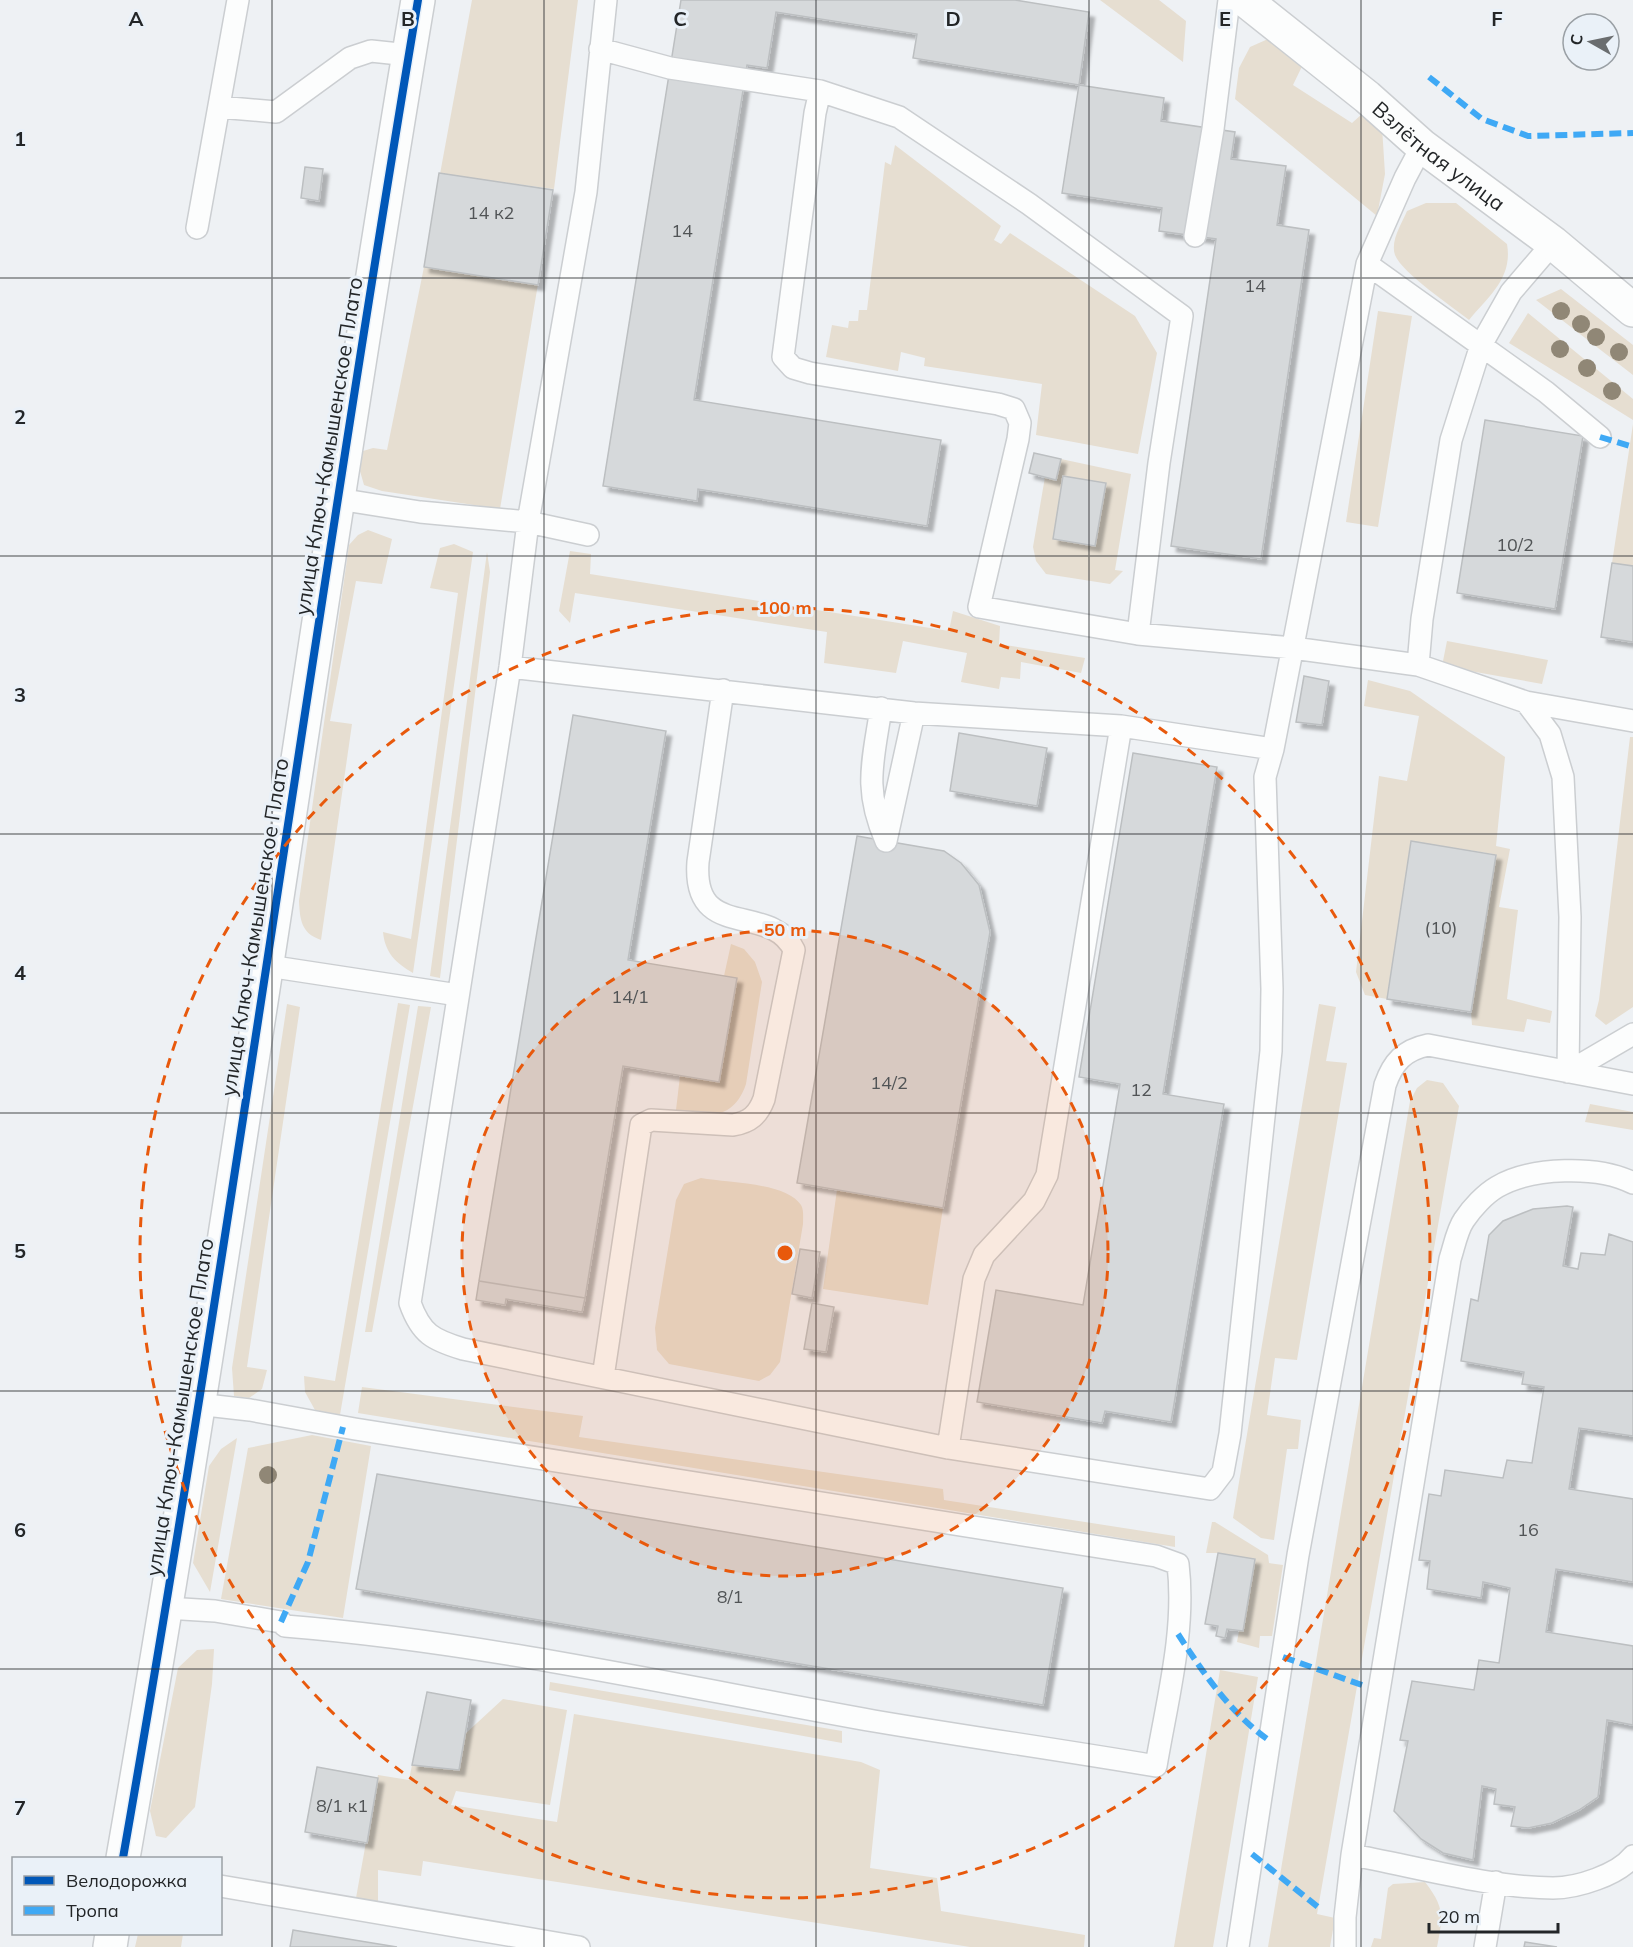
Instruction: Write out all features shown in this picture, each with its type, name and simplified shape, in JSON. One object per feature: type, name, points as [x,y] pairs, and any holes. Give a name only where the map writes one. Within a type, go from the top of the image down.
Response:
[{"type":"street","name":"улица Ключ-Камышенское Плато","points":[[123,1857],[166,1608],[268,966],[338,499],[418,0]]},
{"type":"street","name":"Взлётная улица","points":[[1245,0],[1367,97],[1422,146],[1553,243],[1633,310]]},
{"type":"lane","points":[[197,228],[238,0]]},
{"type":"lane","points":[[606,0],[584,203],[528,522],[510,667],[410,1303],[415,1318],[430,1337],[453,1346],[948,1448],[1210,1489],[1223,1472],[1230,1434],[1271,1051],[1272,989],[1265,777],[1273,749],[1367,264],[1422,146]]},
{"type":"lane","points":[[1194,236],[1213,129],[1229,0]]},
{"type":"lane","points":[[600,49],[670,68],[820,91],[898,117],[1029,204],[1094,254],[1182,316],[1159,462],[1138,634]]},
{"type":"lane","points":[[219,107],[276,112],[350,58],[371,51],[409,55]]},
{"type":"lane","points":[[820,91],[815,113],[783,357],[793,368],[810,373],[998,404],[1014,410],[1020,423],[1018,439],[979,607],[1138,634],[1293,648],[1418,665],[1526,702],[1633,721]]},
{"type":"lane","points":[[1418,665],[1422,620],[1451,440],[1481,345],[1511,292],[1553,243]]},
{"type":"lane","points":[[1367,264],[1546,392],[1600,437]]},
{"type":"lane","points":[[338,499],[420,512],[528,522],[588,535]]},
{"type":"lane","points":[[510,667],[914,712],[1121,726],[1273,749]]},
{"type":"lane","points":[[603,1377],[641,1125],[651,1120],[733,1125],[742,1124],[757,1114],[764,1099],[794,950],[782,933],[723,915],[705,902],[699,891],[698,862],[723,690]]},
{"type":"lane","points":[[1526,702],[1550,734],[1563,777],[1570,917],[1568,1071]]},
{"type":"lane","points":[[881,708],[871,779],[871,797],[876,818],[886,841],[914,712]]},
{"type":"lane","points":[[948,1448],[974,1279],[984,1255],[1034,1202],[1047,1175],[1121,726]]},
{"type":"lane","points":[[268,966],[458,995]]},
{"type":"lane","points":[[1568,1071],[1633,1034]]},
{"type":"lane","points":[[1238,1947],[1298,1555],[1388,1077],[1401,1056],[1415,1048],[1428,1045],[1633,1084]]},
{"type":"lane","points":[[1345,1947],[1345,1917],[1352,1855],[1450,1259],[1462,1221],[1496,1187],[1525,1175],[1552,1171],[1594,1173],[1633,1183]]},
{"type":"lane","points":[[166,1608],[215,1611],[281,1622],[285,1626],[369,1633],[547,1659],[876,1721],[1156,1766],[1178,1634],[1182,1593],[1178,1564],[1156,1556],[356,1429],[250,1410],[197,1404]]},
{"type":"lane","points":[[1352,1855],[1496,1882],[1553,1888],[1587,1884],[1633,1856]]},
{"type":"lane","points":[[1485,1947],[1496,1882]]},
{"type":"lane","points":[[222,1886],[579,1947]]},
{"type":"shaded area","points":[[472,0],[578,0],[554,189],[440,174]]},
{"type":"shaded area","points":[[1100,0],[1159,0],[1186,21],[1183,62]]},
{"type":"shaded area","points":[[1277,35],[1308,54],[1293,85],[1352,123],[1371,106],[1381,111],[1385,174],[1377,216],[1235,99],[1239,68],[1250,47]]},
{"type":"shaded area","points":[[895,145],[1001,226],[994,240],[1001,244],[1010,233],[1135,316],[1157,353],[1138,454],[1036,435],[1042,384],[924,366],[925,358],[901,352],[898,371],[826,357],[832,325],[848,328],[849,321],[858,321],[859,310],[867,310],[885,162],[891,165]]},
{"type":"shaded area","points":[[1426,203],[1456,203],[1507,244],[1508,256],[1503,277],[1469,320],[1417,280],[1395,255],[1395,238],[1407,211]]},
{"type":"shaded area","points":[[424,267],[538,284],[500,509],[382,491],[364,485],[360,471],[363,451],[373,448],[387,450]]},
{"type":"shaded area","points":[[1561,289],[1633,345],[1633,375],[1536,300]]},
{"type":"shaded area","points":[[1378,311],[1412,316],[1378,527],[1346,522]]},
{"type":"shaded area","points":[[1528,313],[1633,399],[1633,420],[1509,343]]},
{"type":"shaded area","points":[[1633,424],[1633,566],[1612,563]]},
{"type":"shaded area","points":[[1061,459],[1131,474],[1115,570],[1123,571],[1110,584],[1046,574],[1036,561],[1033,547],[1045,477],[1056,480]]},
{"type":"shaded area","points":[[368,530],[392,539],[382,584],[356,581],[330,721],[352,724],[321,940],[309,934],[303,925],[299,901],[349,545],[358,535]]},
{"type":"shaded area","points":[[454,544],[473,552],[413,973],[392,957],[386,946],[383,932],[411,939],[458,593],[430,588],[440,548]]},
{"type":"shaded area","points":[[570,551],[591,554],[590,574],[949,631],[953,611],[1000,626],[999,644],[1085,658],[1081,673],[1021,662],[1020,679],[1001,677],[999,689],[961,682],[967,653],[903,641],[896,673],[824,663],[827,632],[575,593],[570,623],[559,611]]},
{"type":"shaded area","points":[[487,552],[490,572],[440,978],[430,976]]},
{"type":"shaded area","points":[[1447,641],[1548,660],[1542,684],[1442,666]]},
{"type":"shaded area","points":[[1368,680],[1410,691],[1505,757],[1496,846],[1510,849],[1499,907],[1518,910],[1507,999],[1552,1011],[1550,1023],[1527,1019],[1524,1032],[1472,1025],[1471,1012],[1493,854],[1411,841],[1387,999],[1365,995],[1356,972],[1379,776],[1407,781],[1419,716],[1364,706]]},
{"type":"shaded area","points":[[1630,737],[1633,737],[1633,1007],[1606,1025],[1595,1016],[1599,1000]]},
{"type":"shaded area","points":[[731,944],[744,949],[755,962],[762,982],[746,1084],[741,1096],[734,1104],[718,1114],[698,1114],[676,1110],[680,1076],[718,1082],[724,976]]},
{"type":"shaded area","points":[[398,1003],[410,1005],[340,1415],[315,1410],[305,1392],[304,1376],[335,1381]]},
{"type":"shaded area","points":[[287,1004],[300,1007],[247,1367],[267,1370],[262,1389],[249,1398],[234,1396],[232,1368]]},
{"type":"shaded area","points":[[1319,1004],[1336,1007],[1326,1061],[1347,1063],[1297,1360],[1275,1358],[1267,1415],[1301,1420],[1298,1449],[1287,1449],[1274,1540],[1261,1538],[1233,1518]]},
{"type":"shaded area","points":[[418,1006],[431,1007],[372,1332],[365,1332]]},
{"type":"shaded area","points":[[1427,1080],[1443,1083],[1459,1106],[1317,1914],[1335,1918],[1330,1947],[1268,1947],[1410,1101],[1417,1088]]},
{"type":"shaded area","points":[[1590,1104],[1633,1112],[1633,1130],[1585,1122]]},
{"type":"shaded area","points":[[701,1178],[770,1188],[793,1197],[802,1207],[803,1224],[780,1362],[770,1375],[759,1381],[669,1364],[657,1350],[655,1328],[676,1200],[684,1184]]},
{"type":"shaded area","points":[[837,1190],[943,1208],[928,1305],[823,1289]]},
{"type":"shaded area","points":[[362,1387],[583,1416],[579,1437],[943,1489],[944,1500],[1175,1536],[1175,1547],[358,1413]]},
{"type":"shaded area","points":[[312,1435],[371,1446],[343,1618],[221,1599],[248,1448]]},
{"type":"shaded area","points":[[237,1438],[210,1592],[193,1563],[209,1466],[221,1449]]},
{"type":"shaded area","points":[[1212,1522],[1268,1555],[1269,1563],[1283,1565],[1272,1636],[1260,1636],[1259,1648],[1237,1642],[1239,1631],[1243,1631],[1255,1559],[1206,1553]]},
{"type":"shaded area","points":[[214,1649],[212,1684],[195,1807],[166,1838],[156,1836],[150,1811],[178,1668],[197,1650]]},
{"type":"shaded area","points":[[1220,1670],[1258,1677],[1213,1947],[1174,1947]]},
{"type":"shaded area","points":[[550,1682],[842,1731],[842,1743],[549,1690]]},
{"type":"shaded area","points":[[503,1699],[567,1710],[550,1805],[456,1791],[451,1805],[557,1822],[574,1714],[861,1762],[880,1770],[870,1868],[937,1878],[941,1911],[1085,1935],[1084,1947],[970,1947],[423,1861],[421,1876],[378,1870],[378,1901],[356,1898],[378,1775],[409,1780],[412,1765],[458,1770],[465,1734]]},
{"type":"shaded area","points":[[1425,1882],[1436,1899],[1441,1913],[1437,1947],[1371,1947],[1374,1938],[1381,1939],[1388,1888],[1393,1884]]},
{"type":"shaded area","points":[[138,1935],[183,1935],[181,1947],[135,1947]]},
{"type":"building","points":[[681,0],[1015,0],[1089,12],[1079,85],[913,58],[917,34],[776,12],[767,68],[747,65],[694,400],[941,440],[927,526],[698,489],[697,501],[603,486]]},
{"type":"building","points":[[1079,85],[1164,98],[1161,121],[1235,132],[1231,159],[1286,166],[1277,225],[1309,230],[1261,559],[1171,546],[1216,239],[1159,231],[1162,208],[1062,193]]},
{"type":"building","points":[[305,167],[323,169],[319,201],[301,198]]},
{"type":"building","points":[[439,173],[553,190],[538,285],[424,267]]},
{"type":"building","points":[[1485,420],[1583,436],[1555,609],[1457,593]]},
{"type":"building","points":[[1034,453],[1061,459],[1056,480],[1029,473]]},
{"type":"building","points":[[1063,476],[1106,483],[1095,546],[1053,539]]},
{"type":"building","points":[[1612,563],[1633,566],[1633,642],[1601,637]]},
{"type":"building","points":[[1304,676],[1329,681],[1322,725],[1296,722]]},
{"type":"building","points":[[573,715],[666,731],[628,960],[737,978],[719,1082],[623,1066],[585,1298],[479,1281]]},
{"type":"building","points":[[959,733],[1047,748],[1037,806],[950,791]]},
{"type":"building","points":[[1133,753],[1217,767],[1163,1094],[1224,1104],[1171,1422],[1105,1411],[1102,1423],[977,1402],[996,1290],[1083,1305],[1120,1084],[1079,1077]]},
{"type":"building","points":[[857,836],[944,851],[961,863],[979,885],[990,932],[943,1208],[797,1183]]},
{"type":"building","points":[[1411,841],[1496,855],[1471,1012],[1387,999]]},
{"type":"building","points":[[1573,1207],[1563,1266],[1578,1269],[1581,1253],[1605,1255],[1609,1234],[1633,1242],[1633,1436],[1579,1428],[1569,1489],[1633,1499],[1633,1582],[1556,1569],[1546,1632],[1633,1646],[1633,1725],[1607,1720],[1598,1797],[1579,1810],[1552,1823],[1528,1828],[1511,1826],[1515,1807],[1494,1804],[1496,1789],[1482,1786],[1473,1860],[1443,1853],[1421,1839],[1394,1811],[1408,1741],[1400,1740],[1412,1681],[1474,1690],[1479,1660],[1499,1663],[1510,1588],[1483,1582],[1481,1598],[1427,1589],[1430,1561],[1419,1560],[1429,1494],[1441,1496],[1445,1470],[1503,1478],[1507,1460],[1532,1463],[1544,1387],[1522,1384],[1524,1372],[1461,1361],[1471,1299],[1478,1301],[1489,1235],[1503,1221],[1533,1209]]},
{"type":"building","points":[[800,1249],[820,1252],[812,1298],[792,1294]]},
{"type":"building","points":[[479,1281],[585,1298],[582,1312],[506,1299],[505,1305],[476,1300]]},
{"type":"building","points":[[812,1303],[834,1307],[826,1352],[804,1349]]},
{"type":"building","points":[[377,1474],[1063,1588],[1043,1705],[356,1589]]},
{"type":"building","points":[[1218,1553],[1255,1559],[1243,1631],[1227,1629],[1225,1638],[1216,1636],[1218,1626],[1205,1624]]},
{"type":"building","points":[[427,1692],[471,1700],[459,1770],[412,1765]]},
{"type":"building","points":[[317,1767],[378,1778],[367,1843],[305,1832]]},
{"type":"building","points":[[293,1930],[397,1947],[290,1947]]},
{"type":"building","points":[[1525,1942],[1557,1947],[1524,1947]]},
{"type":"marked path","points":[[1429,77],[1482,119],[1528,136],[1633,133]]},
{"type":"marked path","points":[[1600,437],[1633,447]]},
{"type":"marked path","points":[[281,1622],[308,1562],[343,1427]]},
{"type":"marked path","points":[[1178,1634],[1208,1678],[1231,1706],[1270,1741]]},
{"type":"marked path","points":[[1283,1657],[1362,1685]]},
{"type":"marked path","points":[[1252,1854],[1318,1907]]},
{"type":"cycle path","points":[[123,1857],[200,1394],[343,465],[418,0]]}]
